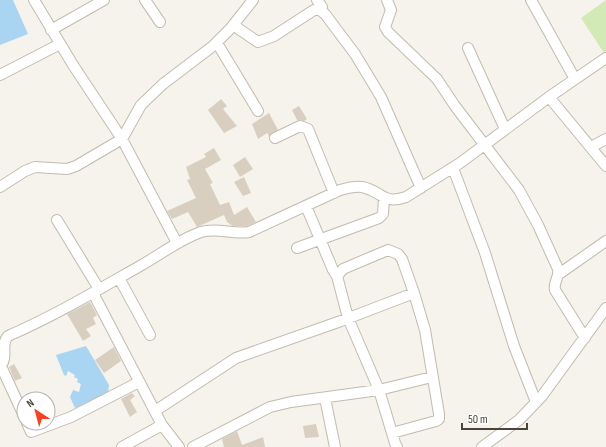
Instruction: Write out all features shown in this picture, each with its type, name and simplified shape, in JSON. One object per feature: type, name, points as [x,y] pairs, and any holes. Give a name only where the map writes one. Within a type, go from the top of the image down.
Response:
[{"type":"street","points":[[34,0],[51,30],[122,139],[178,243]]},
{"type":"street","points":[[51,30],[104,0]]},
{"type":"street","points":[[145,0],[160,22]]},
{"type":"street","points":[[0,187],[25,171],[35,167],[67,169],[76,166],[122,139],[141,105],[162,84],[217,43],[233,26],[253,0]]},
{"type":"street","points":[[387,0],[391,10],[385,27],[388,32],[437,79],[455,106],[519,190],[538,225],[558,268],[559,274]]},
{"type":"street","points":[[531,0],[575,79]]},
{"type":"street","points":[[233,26],[258,42],[274,36],[314,10],[320,10],[325,14],[356,54],[376,88],[421,188]]},
{"type":"street","points":[[217,43],[258,111]]},
{"type":"street","points":[[0,75],[60,44]]},
{"type":"street","points":[[468,48],[505,129]]},
{"type":"street","points":[[16,399],[1,366],[4,354],[1,342],[8,336],[96,291],[178,243],[208,230],[218,229],[240,234],[249,232],[334,193],[354,186],[363,187],[388,200],[398,200],[453,168],[549,97],[605,61]]},
{"type":"street","points":[[549,97],[606,166]]},
{"type":"street","points":[[274,138],[300,126],[308,129],[334,193]]},
{"type":"street","points":[[591,147],[606,139]]},
{"type":"street","points":[[453,168],[485,253],[514,346],[536,402]]},
{"type":"street","points":[[297,248],[380,218],[384,210],[384,198]]},
{"type":"street","points":[[306,206],[333,270],[337,276],[348,318],[379,390],[397,447]]},
{"type":"street","points":[[57,220],[96,291],[162,425],[179,447]]},
{"type":"street","points":[[585,338],[555,290],[555,282],[559,274],[606,241]]},
{"type":"street","points":[[337,276],[343,269],[364,259],[388,250],[393,251],[402,259],[414,293],[425,330],[439,419],[392,433]]},
{"type":"street","points":[[119,278],[150,335]]},
{"type":"street","points":[[155,411],[236,358],[414,293]]},
{"type":"street","points":[[482,447],[519,420],[536,402],[605,311]]},
{"type":"street","points":[[193,447],[270,407],[291,402],[379,390],[432,377]]},
{"type":"street","points":[[56,423],[71,417],[140,382]]},
{"type":"street","points":[[325,398],[335,447]]},
{"type":"street","points":[[122,447],[162,425]]},
{"type":"green space","points":[[606,0],[606,51],[604,53],[581,18]]},
{"type":"water","points":[[0,0],[13,0],[28,34],[0,45]]},
{"type":"water","points":[[86,346],[109,385],[108,393],[75,408],[70,397],[73,390],[79,392],[81,384],[77,382],[78,379],[74,377],[75,375],[68,371],[66,376],[64,375],[56,355]]},
{"type":"building","points":[[221,99],[227,106],[223,109],[237,126],[224,133],[208,110]]},
{"type":"building","points":[[299,106],[307,119],[304,121],[297,120],[292,110]]},
{"type":"building","points":[[269,113],[278,130],[269,136],[267,133],[258,139],[252,124]]},
{"type":"building","points":[[214,148],[221,160],[205,169],[213,183],[210,184],[220,205],[229,202],[234,215],[247,207],[256,222],[247,226],[233,226],[227,222],[224,215],[197,227],[188,212],[172,219],[167,211],[196,198],[187,180],[190,179],[186,167],[206,157],[204,154]]},
{"type":"building","points":[[245,157],[253,169],[240,177],[233,165]]},
{"type":"building","points":[[244,177],[251,193],[243,196],[234,182]]},
{"type":"building","points":[[90,302],[97,315],[93,318],[96,324],[86,329],[91,336],[83,341],[67,314]]},
{"type":"building","points":[[114,347],[121,361],[104,373],[95,360]]},
{"type":"building","points":[[14,364],[22,378],[15,381],[9,367]]},
{"type":"building","points":[[132,393],[135,396],[130,400],[137,412],[130,417],[121,399]]},
{"type":"building","points":[[316,424],[319,437],[305,438],[303,426]]},
{"type":"building","points":[[237,431],[242,445],[263,437],[265,447],[224,447],[222,439]]}]
